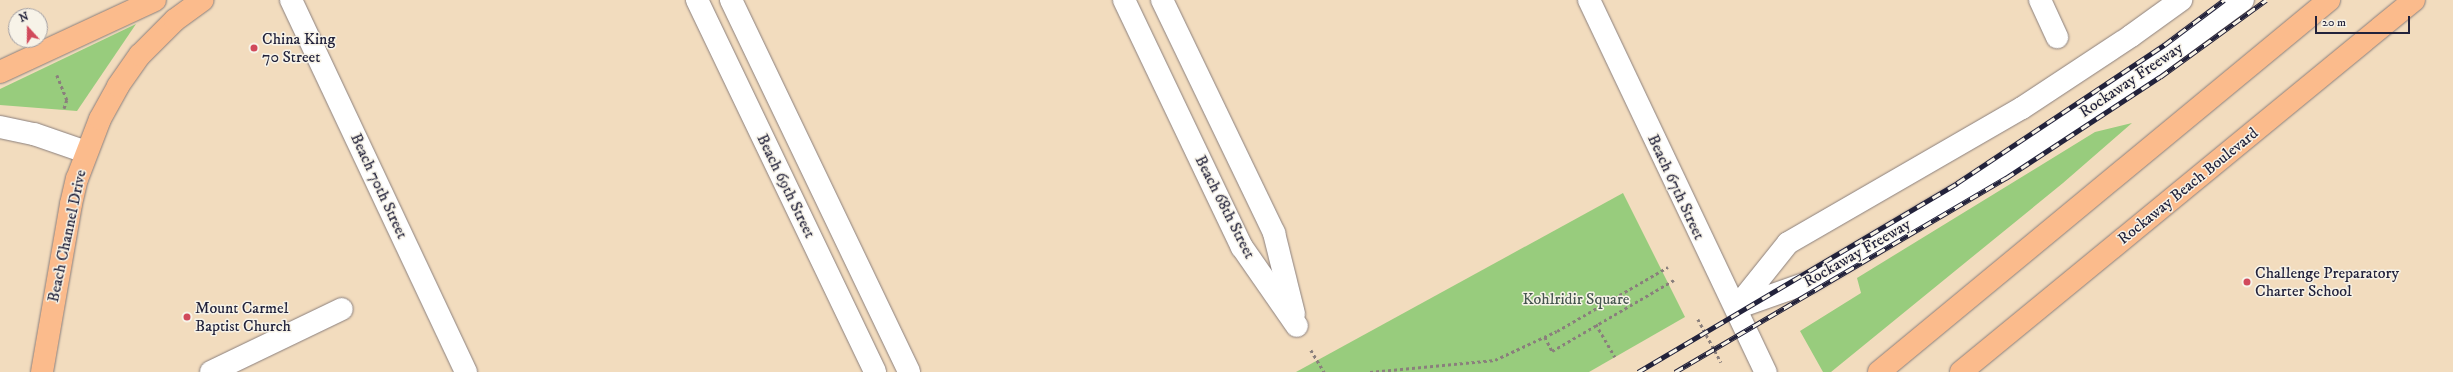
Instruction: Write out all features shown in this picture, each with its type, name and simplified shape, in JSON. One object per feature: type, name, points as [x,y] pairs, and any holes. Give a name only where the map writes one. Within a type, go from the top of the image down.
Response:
[{"type":"main road","points":[[0,72],[155,0]]},
{"type":"main road","name":"Beach Channel Drive","points":[[42,372],[71,204],[86,152],[108,103],[140,55],[175,20],[203,0]]},
{"type":"main road","points":[[1878,372],[2329,0]]},
{"type":"main road","name":"Rockaway Beach Boulevard","points":[[1961,372],[2414,0]]},
{"type":"street","name":"Beach 70th Street","points":[[291,0],[466,372]]},
{"type":"street","name":"Beach 69th Street","points":[[697,0],[876,372]]},
{"type":"street","name":"Beach 69th Street","points":[[731,0],[909,372]]},
{"type":"street","name":"Beach 68th Street","points":[[1124,0],[1242,247],[1297,326],[1274,233],[1162,0]]},
{"type":"street","name":"Beach 67th Street","points":[[1589,0],[1683,202],[1766,372]]},
{"type":"street","points":[[2040,0],[2057,37]]},
{"type":"street","points":[[1736,308],[1788,243],[2022,108],[2131,36],[2181,0]]},
{"type":"street","name":"Rockaway Freeway","points":[[1736,308],[1810,282],[1970,187],[2146,71],[2243,0]]},
{"type":"street","points":[[0,127],[34,134],[86,152]]},
{"type":"street","points":[[211,372],[342,309]]},
{"type":"path","points":[[55,71],[67,100],[64,109]]},
{"type":"path","points":[[1370,372],[1495,360],[1545,337],[1668,267]]},
{"type":"path","points":[[1545,337],[1552,351],[1642,297],[1674,280]]},
{"type":"path","points":[[1698,319],[1721,362]]},
{"type":"path","points":[[1596,324],[1615,357]]},
{"type":"green space","points":[[136,24],[77,111],[0,105],[0,89]]},
{"type":"green space","points":[[2132,123],[2063,183],[1831,372],[1823,372],[1800,331],[1861,293],[1857,278],[2095,132]]},
{"type":"green space","name":"Kohlridir Square","points":[[1623,193],[1685,317],[1589,372],[1296,372]]},
{"type":"railway","points":[[1638,372],[1957,183],[2164,45],[2224,0]]},
{"type":"railway","points":[[1675,372],[2006,178],[2160,77],[2266,0]]},
{"type":"place","name":"China King 70 Street","points":[[254,48]]},
{"type":"place","name":"Challenge Preparatory Charter School","points":[[2247,282]]},
{"type":"place","name":"Mount Carmel Baptist Church","points":[[187,317]]}]
